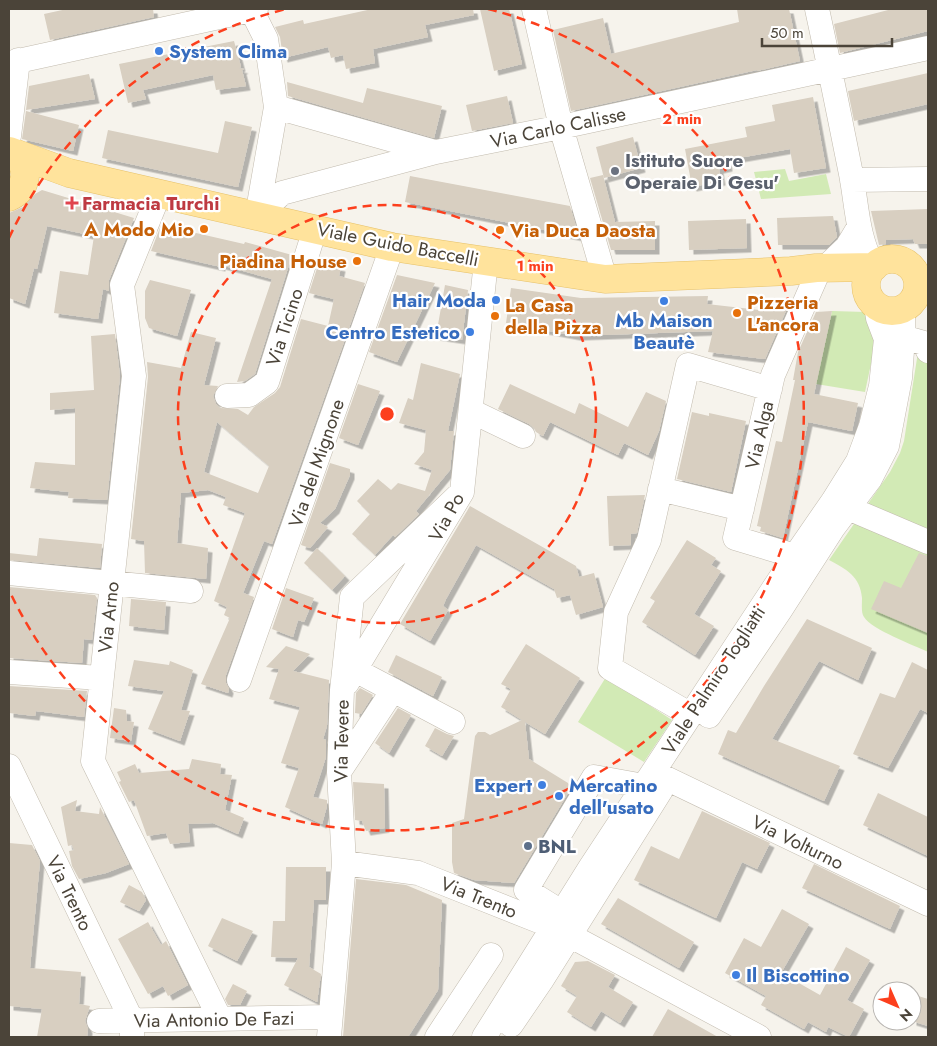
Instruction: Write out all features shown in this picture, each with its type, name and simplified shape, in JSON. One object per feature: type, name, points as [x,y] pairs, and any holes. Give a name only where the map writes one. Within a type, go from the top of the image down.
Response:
[{"type":"main road","name":"Viale Guido Baccelli","points":[[12,148],[69,173],[392,247],[605,278],[811,272],[874,266],[891,259],[919,266],[915,274],[918,282],[916,296],[888,310],[844,285],[811,272]]},
{"type":"main road","name":"Viale Guido Baccelli","points":[[12,148],[21,160],[26,172],[16,190]]},
{"type":"main road","name":"Viale Guido Baccelli","points":[[16,190],[43,177],[69,173]]},
{"type":"main road","points":[[873,300],[867,281],[870,271],[874,266]]},
{"type":"street","points":[[12,148],[12,59],[253,9],[266,39],[276,107],[258,216]]},
{"type":"street","points":[[534,9],[562,127],[605,278]]},
{"type":"street","points":[[816,9],[830,68],[852,180],[859,227],[874,266]]},
{"type":"street","name":"Via Carlo Calisse","points":[[258,216],[282,193],[436,152],[562,127],[928,48]]},
{"type":"street","points":[[276,107],[436,152]]},
{"type":"street","points":[[852,180],[928,179]]},
{"type":"street","name":"Via Arno","points":[[159,194],[122,285],[134,376],[92,761],[220,1019]]},
{"type":"street","points":[[811,272],[847,248],[859,227]]},
{"type":"street","name":"Via Ticino","points":[[227,396],[249,395],[267,382],[315,229]]},
{"type":"street","name":"Via del Mignone","points":[[239,680],[392,247]]},
{"type":"street","name":"Via Po","points":[[342,690],[462,492],[486,261]]},
{"type":"street","name":"Via Alga","points":[[795,556],[735,538],[774,375],[811,272]]},
{"type":"street","name":"Viale Palmiro Togliatti","points":[[655,780],[782,609],[833,528],[870,480],[887,446],[900,378],[903,337],[916,296]]},
{"type":"street","name":"Viale Palmiro Togliatti","points":[[484,1037],[562,925],[655,780],[691,715],[858,461],[881,386],[886,340],[873,300]]},
{"type":"street","points":[[903,337],[924,343],[928,351]]},
{"type":"street","points":[[691,715],[610,668],[616,612],[649,540],[688,365],[770,389]]},
{"type":"street","points":[[471,411],[522,436]]},
{"type":"street","points":[[660,489],[742,509]]},
{"type":"street","name":"Via Tevere","points":[[329,1027],[344,862],[339,772],[342,690],[352,598],[462,492]]},
{"type":"street","points":[[848,508],[928,542]]},
{"type":"street","points":[[9,573],[191,591]]},
{"type":"street","points":[[355,670],[453,722]]},
{"type":"street","points":[[9,672],[101,678]]},
{"type":"street","points":[[339,772],[393,690]]},
{"type":"street","name":"Via Trento","points":[[9,766],[132,1029]]},
{"type":"street","name":"Via Volturno","points":[[562,925],[526,890],[594,777],[655,780],[928,904]]},
{"type":"street","name":"Via Trento","points":[[344,862],[418,873],[562,925]]},
{"type":"street","points":[[562,925],[759,1037]]},
{"type":"street","name":"Viale Palmiro Togliatti","points":[[503,1037],[562,925]]},
{"type":"street","points":[[437,1037],[491,955]]},
{"type":"street","name":"Via Antonio De Fazi","points":[[98,1021],[132,1029],[220,1019],[329,1027]]},
{"type":"green space","points":[[785,169],[789,181],[826,174],[831,194],[761,199],[754,172]]},
{"type":"green space","points":[[832,311],[866,312],[875,345],[865,392],[816,384]]},
{"type":"green space","points":[[928,347],[928,652],[884,632],[868,622],[862,611],[859,584],[851,574],[829,560],[890,472],[900,453],[904,441],[918,352]]},
{"type":"green space","points":[[606,677],[672,720],[644,762],[578,722]]},
{"type":"building","points":[[67,9],[153,9],[154,17],[50,40],[44,14]]},
{"type":"building","points":[[372,9],[473,9],[474,15],[425,25],[428,37],[373,49],[375,63],[346,69],[343,55],[331,58],[328,47],[283,58],[280,37],[275,27],[303,20],[304,24]]},
{"type":"building","points":[[480,9],[509,9],[522,64],[494,71]]},
{"type":"building","points":[[737,9],[789,9],[800,61],[571,111],[553,30],[603,18],[611,54],[739,22]]},
{"type":"building","points":[[892,9],[928,9],[928,31],[840,53],[834,24]]},
{"type":"building","points":[[234,41],[241,67],[239,68],[244,69],[242,70],[246,86],[216,90],[213,75],[143,90],[146,99],[128,103],[119,64]]},
{"type":"building","points":[[928,73],[928,104],[854,121],[848,91]]},
{"type":"building","points":[[89,74],[95,99],[26,110],[29,86]]},
{"type":"building","points":[[287,82],[363,103],[367,88],[442,106],[434,138],[288,96]]},
{"type":"building","points":[[507,96],[513,123],[472,131],[466,105]]},
{"type":"building","points":[[813,97],[826,168],[794,173],[790,149],[727,160],[728,167],[719,169],[721,181],[692,187],[685,149],[747,137],[745,127],[775,121],[772,105]]},
{"type":"building","points":[[26,111],[79,125],[73,151],[22,139]]},
{"type":"building","points":[[225,121],[252,127],[238,187],[102,158],[108,130],[218,153]]},
{"type":"building","name":"Istituto Suore Operaie Di Gesu'","points":[[633,137],[641,168],[604,178],[596,147]]},
{"type":"building","points":[[603,175],[615,222],[655,221],[655,250],[611,250],[590,178]]},
{"type":"building","points":[[410,176],[570,206],[579,237],[405,202]]},
{"type":"building","points":[[42,190],[134,218],[109,280],[109,291],[103,289],[98,319],[54,313],[60,271],[88,275],[94,236],[47,226],[37,269],[34,268],[25,304],[9,298],[9,213],[23,207],[35,194]]},
{"type":"building","points":[[928,209],[928,244],[915,244],[913,239],[886,240],[886,244],[879,245],[871,211]]},
{"type":"building","points":[[833,216],[837,237],[829,245],[778,245],[777,218]]},
{"type":"building","points":[[746,219],[747,248],[689,250],[688,221]]},
{"type":"building","points":[[161,225],[244,244],[245,242],[292,255],[255,374],[245,381],[237,382],[272,279],[221,265],[221,267],[151,251]]},
{"type":"building","points":[[319,262],[341,267],[339,276],[365,283],[272,544],[264,541],[243,593],[254,597],[226,675],[228,693],[201,684],[230,618],[224,615],[227,607],[214,601],[245,513],[223,505],[226,497],[208,490],[181,493],[177,543],[208,548],[206,579],[145,573],[144,541],[131,539],[148,377],[147,362],[181,368],[191,332],[216,338],[204,385],[218,386],[213,396],[220,408],[238,409],[248,415],[254,407],[275,393],[280,387],[301,319],[328,326],[334,299],[309,293]],"holes":[[[217,422],[269,466],[258,493],[204,472]]]},
{"type":"building","points":[[397,275],[435,283],[397,362],[369,352]]},
{"type":"building","points":[[150,280],[191,290],[177,336],[149,328],[145,318],[145,291]]},
{"type":"building","points":[[445,285],[468,290],[462,340],[436,336]]},
{"type":"building","points":[[511,288],[581,298],[708,296],[707,304],[768,311],[773,306],[788,306],[765,359],[708,352],[713,331],[576,336],[506,323]]},
{"type":"building","points":[[832,311],[814,394],[858,403],[852,431],[808,422],[783,538],[760,531],[761,527],[757,526],[776,441],[782,442],[795,380],[793,380],[798,352],[816,312]]},
{"type":"building","points":[[115,334],[120,376],[107,500],[68,498],[69,492],[30,488],[35,462],[75,465],[75,408],[50,410],[50,393],[94,390],[91,336]]},
{"type":"building","points":[[421,363],[460,374],[448,431],[454,431],[450,470],[416,511],[419,514],[395,537],[393,535],[375,555],[352,534],[370,514],[357,501],[378,479],[391,490],[398,483],[425,491],[432,470],[414,464],[424,452],[426,430],[399,423],[408,398],[413,400]]},
{"type":"building","points":[[358,384],[380,391],[358,445],[339,438]]},
{"type":"building","points":[[510,384],[575,414],[579,403],[628,427],[646,392],[666,401],[659,431],[648,455],[624,443],[618,455],[550,422],[543,436],[536,432],[529,424],[498,409]]},
{"type":"building","points":[[692,412],[709,416],[709,413],[746,421],[731,492],[677,479]]},
{"type":"building","points":[[330,463],[350,469],[350,475],[335,509],[320,523],[328,527],[310,548],[301,545]]},
{"type":"building","points":[[645,495],[637,533],[631,534],[631,545],[609,546],[607,496]]},
{"type":"building","points":[[470,506],[576,566],[579,577],[594,573],[603,607],[576,615],[570,595],[557,598],[554,589],[476,545],[446,599],[443,606],[448,610],[430,641],[400,624]]},
{"type":"building","points":[[39,538],[102,544],[100,568],[9,560],[9,553],[37,556]]},
{"type":"building","points":[[687,540],[716,558],[711,565],[721,571],[694,614],[714,626],[695,655],[642,622],[655,601],[650,598]]},
{"type":"building","points":[[317,548],[345,576],[332,590],[304,563]]},
{"type":"building","points":[[919,553],[928,556],[928,633],[871,609],[884,581],[901,588]]},
{"type":"building","points":[[9,587],[95,595],[97,598],[92,640],[84,639],[82,663],[9,658]]},
{"type":"building","points":[[286,588],[314,598],[304,622],[298,620],[293,637],[272,629]]},
{"type":"building","points":[[131,599],[166,602],[164,630],[129,626]]},
{"type":"building","points":[[807,619],[872,648],[858,680],[819,661],[772,739],[840,766],[824,801],[718,754],[728,730],[736,733]]},
{"type":"building","points":[[526,644],[580,678],[545,734],[525,722],[529,759],[568,783],[571,788],[514,883],[474,880],[454,873],[452,862],[452,823],[464,819],[475,736],[478,732],[485,732],[490,735],[522,720],[501,707],[511,689],[501,684]]},
{"type":"building","points":[[286,646],[310,654],[293,671],[329,680],[327,726],[323,739],[326,740],[326,757],[313,797],[327,800],[322,824],[285,807],[299,768],[281,763],[300,707],[269,699],[279,669],[266,667]]},
{"type":"building","points":[[396,655],[442,677],[433,696],[388,672]]},
{"type":"building","points":[[134,660],[169,665],[170,661],[193,670],[181,710],[190,711],[180,741],[148,729],[164,691],[128,686]]},
{"type":"building","points":[[912,662],[928,670],[928,713],[920,709],[888,768],[853,754],[880,693],[895,698]]},
{"type":"building","points":[[9,686],[87,691],[84,717],[36,711],[35,716],[9,713]]},
{"type":"building","points":[[360,688],[373,695],[361,714],[355,713],[356,693]]},
{"type":"building","points":[[114,708],[126,710],[127,721],[134,722],[131,741],[110,738]]},
{"type":"building","points":[[398,708],[411,715],[389,753],[375,743]]},
{"type":"building","points":[[435,728],[454,736],[442,756],[425,746]]},
{"type":"building","points":[[192,759],[221,764],[220,774],[232,775],[225,810],[244,818],[238,834],[213,823],[188,824],[190,842],[170,844],[166,833],[147,836],[134,800],[129,802],[119,782],[121,781],[117,772],[135,764],[139,773],[189,769]]},
{"type":"building","points":[[353,782],[384,784],[385,828],[366,831],[362,821],[355,820]]},
{"type":"building","points":[[878,793],[928,817],[928,856],[863,825]]},
{"type":"building","points":[[77,800],[75,811],[99,814],[100,807],[129,864],[106,873],[79,879],[72,866],[69,851],[74,850],[72,845],[68,846],[61,807]]},
{"type":"building","points":[[702,811],[770,843],[757,869],[742,862],[716,918],[634,880],[651,846],[679,859]]},
{"type":"building","points":[[9,843],[32,845],[40,861],[30,968],[81,972],[79,1004],[90,1006],[85,1021],[88,1029],[87,1037],[37,1037],[42,1009],[9,1006]]},
{"type":"building","points":[[814,864],[900,906],[890,929],[802,888]]},
{"type":"building","points":[[286,867],[326,867],[326,900],[314,900],[309,967],[321,974],[317,1002],[284,985],[298,958],[271,957],[273,921],[285,921]]},
{"type":"building","points":[[356,879],[406,885],[442,900],[438,990],[408,1037],[343,1037]]},
{"type":"building","points":[[129,885],[142,892],[146,900],[139,911],[120,902]]},
{"type":"building","points":[[618,898],[694,942],[679,968],[601,924]]},
{"type":"building","points":[[782,909],[809,924],[781,973],[820,995],[846,947],[870,960],[847,1000],[864,1009],[849,1037],[828,1027],[826,1032],[808,1022],[804,1029],[761,1005],[766,996],[725,973],[744,938],[761,947]]},
{"type":"building","points":[[222,918],[253,931],[237,961],[208,946]]},
{"type":"building","points":[[148,922],[161,945],[166,941],[188,985],[168,996],[163,986],[148,994],[118,939]]},
{"type":"building","points":[[588,961],[615,975],[608,987],[633,1002],[620,1023],[601,1011],[591,1027],[567,1012],[577,996],[561,986],[575,962]]},
{"type":"building","points":[[233,984],[247,991],[240,1005],[228,1005],[225,999]]},
{"type":"building","points":[[922,997],[928,999],[928,1026],[922,1024]]},
{"type":"building","points":[[668,1009],[718,1037],[652,1037]]},
{"type":"place","name":"System Clima","points":[[159,51]]},
{"type":"place","name":"Istituto Suore Operaie Di Gesu'","points":[[615,171]]},
{"type":"place","name":"Farmacia Turchi","points":[[72,203]]},
{"type":"place","name":"A Modo Mio","points":[[204,229]]},
{"type":"place","name":"Via Duca Daosta","points":[[500,230]]},
{"type":"place","name":"Piadina House","points":[[357,261]]},
{"type":"place","name":"Hair Moda","points":[[496,300]]},
{"type":"place","name":"Mb Maison Beautè","points":[[664,301]]},
{"type":"place","name":"Pizzeria L'ancora","points":[[737,313]]},
{"type":"place","name":"La Casa della Pizza","points":[[495,316]]},
{"type":"place","name":"Centro Estetico","points":[[470,332]]},
{"type":"place","name":"Expert","points":[[542,785]]},
{"type":"place","name":"Mercatino dell'usato","points":[[559,796]]},
{"type":"place","name":"BNL","points":[[528,846]]},
{"type":"place","name":"Il Biscottino","points":[[736,975]]}]
